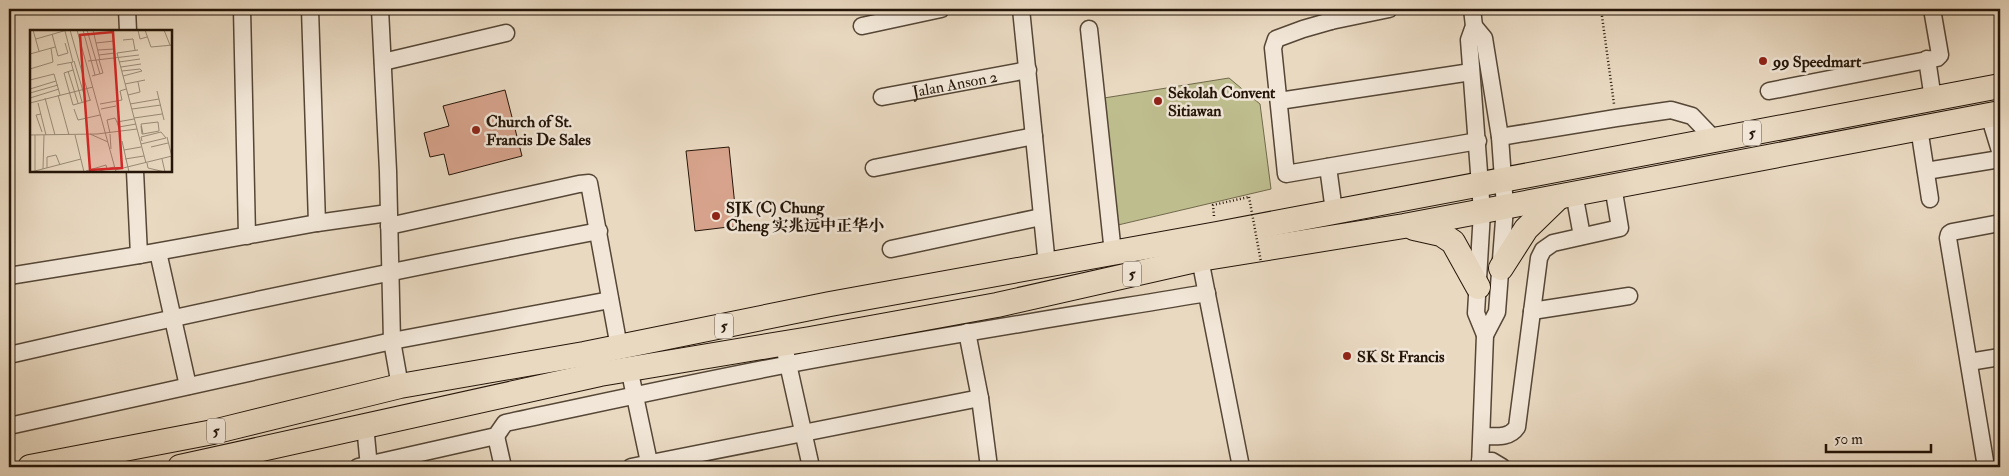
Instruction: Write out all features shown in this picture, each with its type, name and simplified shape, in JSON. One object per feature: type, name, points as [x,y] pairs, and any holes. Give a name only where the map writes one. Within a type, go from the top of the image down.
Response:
[{"type":"highway","name":"5","points":[[30,467],[213,432],[400,386],[619,347],[830,304],[1218,234],[2000,86]]},
{"type":"highway","name":"5","points":[[180,467],[629,368],[786,354],[1200,259],[1482,212],[1994,114]]},
{"type":"highway","points":[[1502,268],[1526,229],[1566,195]]},
{"type":"highway","points":[[1404,226],[1441,234],[1454,242],[1478,287]]},
{"type":"highway","points":[[1047,265],[1055,272],[1173,265]]},
{"type":"highway","points":[[830,304],[840,319],[850,320],[950,302],[996,305]]},
{"type":"highway","points":[[619,347],[653,353],[763,330],[779,335],[786,354]]},
{"type":"highway","points":[[400,386],[411,400],[419,401],[510,383],[600,374]]},
{"type":"highway","points":[[213,432],[254,434],[346,412],[353,413],[365,425]]},
{"type":"street","points":[[127,9],[128,30]]},
{"type":"street","points":[[242,9],[247,236]]},
{"type":"street","points":[[310,9],[317,222]]},
{"type":"street","points":[[380,9],[392,341],[400,386]]},
{"type":"street","points":[[862,26],[941,9]]},
{"type":"street","points":[[1021,9],[1047,265]]},
{"type":"street","points":[[1388,9],[1330,15],[1303,29],[1276,39],[1273,57],[1286,174],[1478,142]]},
{"type":"street","points":[[1472,9],[1474,26],[1468,40],[1478,142],[1492,182],[1505,207],[1502,268],[1497,312],[1485,335]]},
{"type":"street","points":[[1769,91],[1937,58],[1940,55],[1932,9]]},
{"type":"street","points":[[1474,26],[1484,38],[1500,137],[1492,182],[1482,212],[1476,313],[1485,335],[1480,464],[1492,461],[1502,467]]},
{"type":"street","points":[[1089,29],[1113,253]]},
{"type":"street","points":[[383,62],[506,33]]},
{"type":"street","points":[[1927,59],[1933,99]]},
{"type":"street","name":"Jalan Anson 2","points":[[882,97],[1028,70]]},
{"type":"street","points":[[1279,101],[1471,72]]},
{"type":"street","points":[[1500,137],[1671,110],[1692,116],[1715,140]]},
{"type":"street","points":[[1994,114],[2000,152]]},
{"type":"street","points":[[1919,128],[1930,199]]},
{"type":"street","points":[[874,168],[1034,136]]},
{"type":"street","points":[[1926,171],[2000,159]]},
{"type":"street","points":[[1328,167],[1334,211]]},
{"type":"street","points":[[135,172],[139,255]]},
{"type":"street","points":[[9,276],[158,252],[317,222],[389,219],[587,182],[591,186],[619,347]]},
{"type":"street","points":[[1482,436],[1506,436],[1514,432],[1517,426],[1538,258],[1543,250],[1553,243],[1620,228],[1613,186]]},
{"type":"street","points":[[1566,195],[1582,236]]},
{"type":"street","points":[[891,249],[1041,217]]},
{"type":"street","points":[[1986,467],[1949,234],[2000,223]]},
{"type":"street","points":[[9,355],[174,317],[390,271],[599,231]]},
{"type":"street","points":[[158,252],[188,386]]},
{"type":"street","points":[[1200,259],[1238,467]]},
{"type":"street","points":[[365,425],[366,466],[496,436],[505,422],[635,396],[786,354],[967,332],[1207,293]]},
{"type":"street","points":[[1532,310],[1629,296]]},
{"type":"street","points":[[9,426],[392,341],[610,300]]},
{"type":"street","points":[[967,332],[980,398],[984,466]]},
{"type":"street","points":[[786,354],[811,467]]},
{"type":"street","points":[[1969,362],[2000,357]]},
{"type":"street","points":[[629,368],[649,465]]},
{"type":"street","points":[[630,467],[649,465],[980,398]]},
{"type":"street","points":[[496,436],[503,467]]},
{"type":"path","points":[[1601,9],[1616,118]]},
{"type":"path","points":[[1218,234],[1212,205],[1249,197],[1261,262]]},
{"type":"shaded area","points":[[1229,78],[1260,104],[1271,189],[1118,225],[1104,98]]},
{"type":"building","name":"Church of St. Francis De Sales","points":[[505,90],[522,156],[449,175],[444,154],[430,157],[424,133],[449,126],[443,106]]},
{"type":"building","points":[[729,147],[737,226],[695,231],[686,151]]},
{"type":"place","name":"99 Speedmart","points":[[1763,61]]},
{"type":"place","name":"Sekolah Convent Sitiawan","points":[[1158,101]]},
{"type":"place","name":"Church of St. Francis De Sales","points":[[476,130]]},
{"type":"place","name":"SJK (C) Chung Cheng 实兆远中正华小","points":[[716,216]]},
{"type":"place","name":"SK St Francis","points":[[1347,356]]}]
